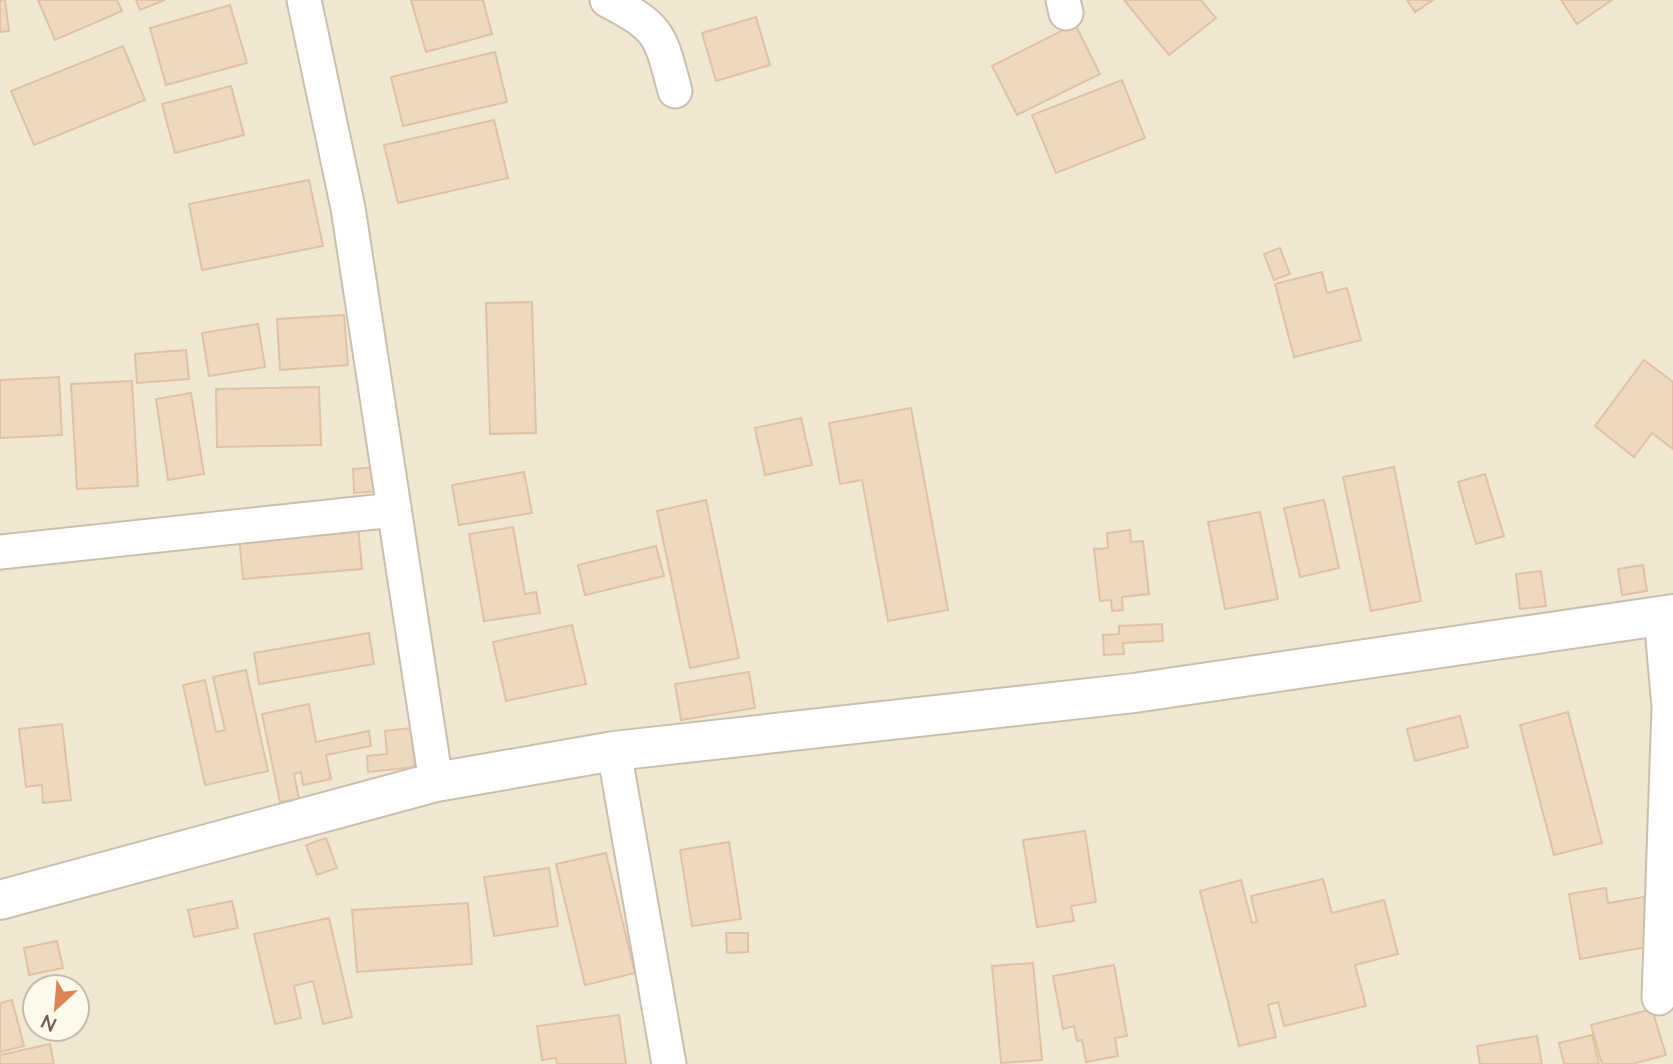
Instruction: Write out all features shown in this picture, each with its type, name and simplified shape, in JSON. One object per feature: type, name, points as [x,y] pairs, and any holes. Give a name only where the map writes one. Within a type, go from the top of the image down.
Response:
[{"type":"street","points":[[304,0],[348,208],[436,782]]},
{"type":"street","points":[[607,0],[637,15],[661,39],[676,91]]},
{"type":"street","points":[[0,552],[394,510]]},
{"type":"street","points":[[0,900],[436,782],[614,751],[1134,693],[1667,615],[1669,707],[1659,998]]},
{"type":"street","points":[[614,751],[670,1064]]},
{"type":"shaded area","points":[[0,0],[1673,0],[1673,1064],[0,1064]]},
{"type":"building","points":[[0,0],[5,0],[9,31],[0,32]]},
{"type":"building","points":[[38,0],[117,0],[122,11],[55,40]]},
{"type":"building","points":[[136,0],[165,0],[140,10]]},
{"type":"building","points":[[411,0],[483,0],[492,34],[426,52]]},
{"type":"building","points":[[1124,0],[1201,0],[1216,18],[1169,55]]},
{"type":"building","points":[[1407,0],[1433,0],[1415,12]]},
{"type":"building","points":[[1561,0],[1612,0],[1577,24]]},
{"type":"building","points":[[230,5],[247,63],[166,85],[150,28]]},
{"type":"building","points":[[756,17],[770,65],[716,81],[702,33]]},
{"type":"building","points":[[1075,24],[1100,74],[1017,115],[992,66]]},
{"type":"building","points":[[123,46],[145,100],[34,145],[11,91]]},
{"type":"building","points":[[495,52],[507,102],[403,126],[391,77]]},
{"type":"building","points":[[1122,80],[1145,138],[1056,173],[1032,115]]},
{"type":"building","points":[[231,86],[244,135],[175,153],[162,104]]},
{"type":"building","points":[[494,120],[508,178],[398,203],[384,145]]},
{"type":"building","points":[[309,180],[323,246],[202,270],[189,204]]},
{"type":"building","points":[[1280,248],[1290,274],[1274,280],[1264,254]]},
{"type":"building","points":[[1322,272],[1327,293],[1347,288],[1361,340],[1294,357],[1275,284]]},
{"type":"building","points":[[532,302],[536,433],[490,434],[486,303]]},
{"type":"building","points":[[344,315],[348,365],[280,370],[277,319]]},
{"type":"building","points":[[258,324],[265,367],[209,376],[202,333]]},
{"type":"building","points":[[186,350],[189,379],[137,383],[135,354]]},
{"type":"building","points":[[1644,360],[1673,382],[1673,449],[1652,433],[1634,457],[1595,426]]},
{"type":"building","points":[[59,377],[62,435],[0,438],[0,380]]},
{"type":"building","points":[[132,381],[138,486],[77,489],[71,384]]},
{"type":"building","points":[[319,387],[321,445],[217,447],[216,389]]},
{"type":"building","points":[[191,393],[204,474],[168,480],[156,399]]},
{"type":"building","points":[[911,408],[948,610],[888,621],[862,480],[840,484],[829,423]]},
{"type":"building","points":[[801,418],[812,465],[765,475],[755,428]]},
{"type":"building","points":[[377,467],[378,491],[354,493],[353,469]]},
{"type":"building","points":[[1394,467],[1421,601],[1371,611],[1343,477]]},
{"type":"building","points":[[524,472],[532,513],[459,525],[452,485]]},
{"type":"building","points":[[1485,474],[1504,536],[1476,544],[1458,482]]},
{"type":"building","points":[[706,500],[739,658],[690,668],[657,511]]},
{"type":"building","points":[[1324,500],[1339,568],[1300,577],[1284,508]]},
{"type":"building","points":[[1260,512],[1278,599],[1225,609],[1208,522]]},
{"type":"building","points":[[358,526],[362,569],[243,579],[239,536]]},
{"type":"building","points":[[513,527],[525,594],[536,592],[540,613],[484,621],[469,534]]},
{"type":"building","points":[[1130,530],[1131,542],[1143,541],[1149,594],[1122,597],[1123,610],[1112,611],[1111,600],[1100,601],[1094,549],[1108,548],[1107,533]]},
{"type":"building","points":[[656,546],[664,576],[585,595],[578,565]]},
{"type":"building","points":[[1643,565],[1647,591],[1622,595],[1618,569]]},
{"type":"building","points":[[1541,571],[1546,606],[1520,609],[1516,574]]},
{"type":"building","points":[[1162,624],[1163,641],[1123,643],[1124,654],[1104,655],[1103,635],[1119,634],[1119,626]]},
{"type":"building","points":[[572,625],[586,684],[506,701],[493,642]]},
{"type":"building","points":[[369,633],[374,664],[259,684],[254,653]]},
{"type":"building","points":[[246,670],[268,771],[205,785],[183,685],[205,680],[216,732],[225,730],[213,677]]},
{"type":"building","points":[[749,672],[755,708],[681,720],[675,684]]},
{"type":"building","points":[[309,704],[316,742],[369,731],[371,746],[326,755],[331,779],[303,785],[301,772],[294,774],[299,799],[280,802],[262,714]]},
{"type":"building","points":[[1568,712],[1602,843],[1554,855],[1520,725]]},
{"type":"building","points":[[1460,716],[1468,747],[1415,761],[1407,729]]},
{"type":"building","points":[[62,724],[71,800],[43,803],[42,785],[26,787],[19,729]]},
{"type":"building","points":[[411,728],[415,767],[368,772],[367,756],[387,754],[385,731]]},
{"type":"building","points":[[1085,831],[1096,902],[1071,906],[1074,921],[1037,927],[1023,840]]},
{"type":"building","points":[[326,838],[337,868],[317,875],[306,845]]},
{"type":"building","points":[[729,842],[741,919],[692,926],[680,850]]},
{"type":"building","points":[[606,853],[635,973],[585,985],[556,864]]},
{"type":"building","points":[[549,868],[558,926],[494,936],[484,877]]},
{"type":"building","points":[[1323,879],[1332,913],[1384,900],[1398,954],[1355,965],[1366,1006],[1284,1026],[1278,1002],[1268,1005],[1276,1037],[1239,1046],[1200,891],[1241,880],[1252,923],[1257,922],[1251,896]]},
{"type":"building","points":[[1606,888],[1608,903],[1644,897],[1652,946],[1580,959],[1569,894]]},
{"type":"building","points":[[232,901],[238,928],[194,937],[188,910]]},
{"type":"building","points":[[468,903],[472,964],[357,972],[352,910]]},
{"type":"building","points":[[329,918],[352,1017],[323,1024],[313,981],[294,986],[301,1018],[275,1024],[254,934]]},
{"type":"building","points":[[726,933],[748,933],[748,952],[727,953]]},
{"type":"building","points":[[57,941],[63,968],[29,973],[24,948]]},
{"type":"building","points":[[1033,963],[1042,1060],[1001,1063],[992,966]]},
{"type":"building","points":[[1114,965],[1127,1036],[1115,1038],[1118,1056],[1086,1062],[1082,1040],[1077,1041],[1074,1026],[1063,1029],[1053,976]]},
{"type":"building","points":[[12,1000],[21,1043],[24,1046],[0,1052],[0,1003]]},
{"type":"building","points":[[1652,1009],[1666,1055],[1632,1064],[1602,1064],[1591,1025]]},
{"type":"building","points":[[619,1015],[626,1064],[557,1064],[556,1058],[542,1060],[537,1026]]},
{"type":"building","points":[[1592,1035],[1599,1064],[1564,1064],[1559,1043]]},
{"type":"building","points":[[1537,1036],[1542,1064],[1480,1064],[1477,1046]]},
{"type":"building","points":[[50,1044],[54,1064],[0,1064],[0,1055]]}]
